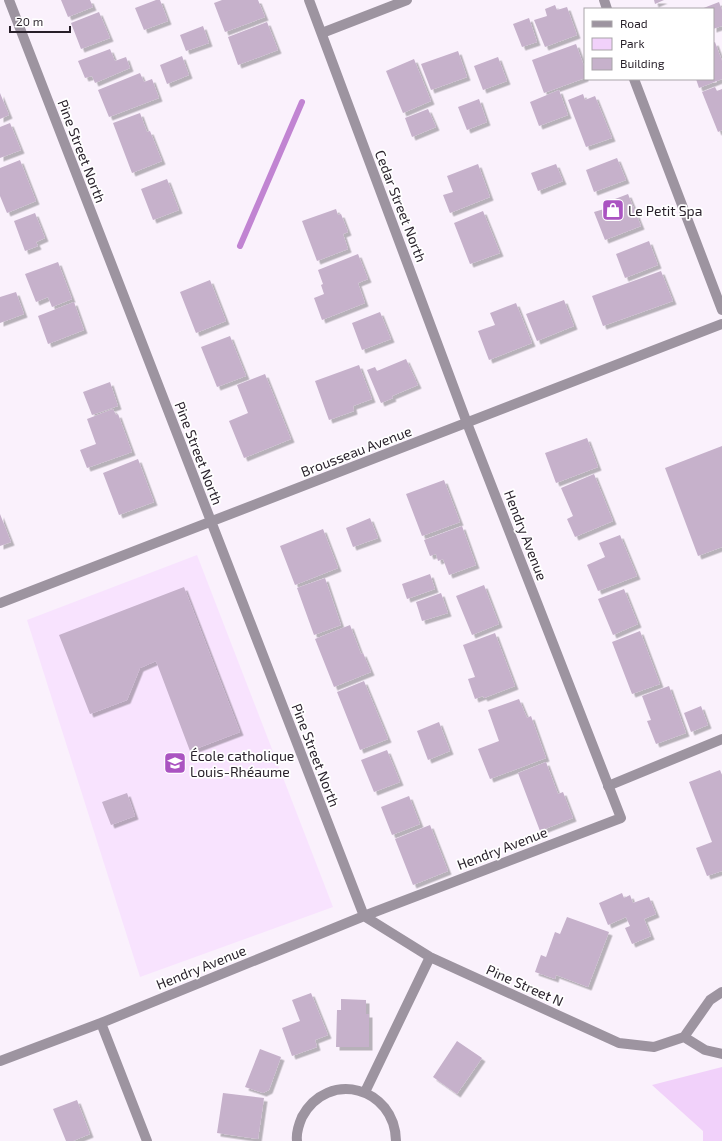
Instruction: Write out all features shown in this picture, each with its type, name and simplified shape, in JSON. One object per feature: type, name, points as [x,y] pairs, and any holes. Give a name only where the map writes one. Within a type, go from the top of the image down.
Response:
[{"type":"street","name":"Pine Street North","points":[[9,0],[210,522],[364,916]]},
{"type":"street","name":"Cedar Street North","points":[[309,0],[467,423]]},
{"type":"street","points":[[322,33],[407,0]]},
{"type":"street","points":[[634,80],[722,310]]},
{"type":"street","name":"Brousseau Avenue","points":[[0,603],[722,324]]},
{"type":"street","name":"Hendry Avenue","points":[[0,1061],[101,1023],[364,916],[621,818],[467,423]]},
{"type":"street","points":[[608,786],[722,739]]},
{"type":"street","name":"Pine Street N","points":[[364,916],[430,957],[619,1043],[654,1047],[684,1037]]},
{"type":"street","points":[[365,1092],[430,957]]},
{"type":"street","points":[[722,992],[710,1000],[684,1037],[705,1050],[722,1054]]},
{"type":"street","points":[[101,1023],[147,1141]]},
{"type":"street","points":[[297,1141],[300,1123],[307,1108],[319,1098],[333,1091],[349,1089],[365,1092],[379,1101],[390,1114],[395,1130],[396,1141]]},
{"type":"shaded area","name":"École catholique Louis-Rhéaume","points":[[197,555],[333,907],[140,977],[27,620]]},
{"type":"green space","points":[[722,1067],[722,1141],[703,1141],[703,1131],[652,1085]]},
{"type":"building","points":[[61,0],[90,0],[93,7],[68,17]]},
{"type":"building","points":[[156,0],[160,0],[168,21],[144,30],[135,8]]},
{"type":"building","points":[[222,0],[258,0],[265,17],[225,32],[214,3]]},
{"type":"building","points":[[654,0],[664,0],[655,4]]},
{"type":"building","points":[[719,2],[722,10],[722,26],[714,29],[714,8],[704,8]]},
{"type":"building","points":[[555,5],[557,10],[567,7],[577,35],[545,47],[534,20],[547,16],[545,9]]},
{"type":"building","points":[[99,12],[110,38],[81,49],[71,23]]},
{"type":"building","points":[[529,18],[537,42],[522,47],[513,24]]},
{"type":"building","points":[[267,22],[278,50],[238,65],[228,37]]},
{"type":"building","points":[[203,26],[209,43],[186,51],[180,35]]},
{"type":"building","points":[[714,42],[722,61],[722,79],[699,88],[696,80],[714,80]]},
{"type":"building","points":[[576,44],[584,66],[584,78],[544,93],[532,60]]},
{"type":"building","points":[[110,49],[115,61],[126,57],[130,68],[95,83],[92,76],[85,78],[78,61]]},
{"type":"building","points":[[458,51],[467,77],[431,90],[421,64]]},
{"type":"building","points":[[182,56],[189,75],[167,84],[160,65]]},
{"type":"building","points":[[498,57],[507,81],[483,90],[474,66]]},
{"type":"building","points":[[414,59],[431,101],[403,113],[386,71]]},
{"type":"building","points":[[140,73],[144,82],[152,79],[159,98],[109,117],[98,90]]},
{"type":"building","points":[[715,87],[717,91],[722,89],[722,130],[718,132],[702,92]]},
{"type":"building","points":[[559,90],[568,115],[539,126],[530,102]]},
{"type":"building","points":[[0,93],[9,115],[0,119]]},
{"type":"building","points":[[583,94],[585,100],[595,96],[612,138],[586,147],[568,100]]},
{"type":"building","points":[[479,99],[487,122],[467,130],[458,107]]},
{"type":"building","points":[[428,109],[436,127],[412,137],[405,118]]},
{"type":"building","points":[[140,113],[147,132],[150,131],[162,161],[132,173],[113,123]]},
{"type":"building","points":[[10,123],[21,150],[0,158],[0,127]]},
{"type":"building","points":[[617,158],[626,180],[594,192],[586,170]]},
{"type":"building","points":[[20,160],[36,201],[7,213],[0,196],[0,168]]},
{"type":"building","points":[[478,164],[490,197],[450,213],[443,195],[453,192],[447,176]]},
{"type":"building","points":[[556,164],[563,181],[538,191],[531,173]]},
{"type":"building","points":[[167,179],[179,210],[153,220],[141,189]]},
{"type":"building","points":[[628,194],[641,226],[605,240],[594,212],[604,209],[602,204]]},
{"type":"building","points":[[336,209],[338,215],[341,214],[348,232],[343,234],[348,249],[317,261],[302,221]]},
{"type":"building","points":[[483,211],[500,253],[470,264],[454,223]]},
{"type":"building","points":[[35,213],[45,238],[36,242],[38,246],[25,251],[14,221]]},
{"type":"building","points":[[649,241],[658,265],[625,278],[616,254]]},
{"type":"building","points":[[358,254],[368,279],[358,283],[365,303],[322,320],[314,298],[324,294],[321,285],[323,284],[318,270]]},
{"type":"building","points":[[58,262],[72,299],[52,307],[48,297],[36,302],[25,274]]},
{"type":"building","points":[[661,271],[673,301],[603,326],[592,296]]},
{"type":"building","points":[[210,280],[226,321],[196,333],[180,292]]},
{"type":"building","points":[[16,292],[24,314],[0,323],[0,297]]},
{"type":"building","points":[[564,300],[574,326],[537,341],[526,314]]},
{"type":"building","points":[[74,302],[84,330],[48,344],[38,316]]},
{"type":"building","points":[[516,303],[532,343],[489,360],[478,331],[495,325],[490,313]]},
{"type":"building","points":[[380,312],[391,339],[362,350],[352,323]]},
{"type":"building","points":[[230,336],[246,376],[217,387],[201,347]]},
{"type":"building","points":[[406,359],[418,385],[392,396],[393,398],[381,403],[367,370],[375,367],[377,371]]},
{"type":"building","points":[[359,365],[372,399],[353,406],[354,411],[329,420],[315,381]]},
{"type":"building","points":[[265,374],[291,439],[244,458],[229,421],[248,413],[237,385]]},
{"type":"building","points":[[110,382],[118,406],[92,415],[83,392]]},
{"type":"building","points":[[113,409],[116,415],[118,414],[132,452],[87,468],[80,450],[96,444],[87,419]]},
{"type":"building","points":[[587,438],[598,467],[556,483],[545,453]]},
{"type":"building","points":[[722,446],[722,547],[698,556],[665,468]]},
{"type":"building","points":[[138,459],[154,502],[119,515],[103,473]]},
{"type":"building","points":[[594,474],[613,521],[575,537],[567,519],[573,516],[561,488]]},
{"type":"building","points":[[444,480],[460,522],[422,536],[406,494]]},
{"type":"building","points":[[0,514],[11,542],[0,546]]},
{"type":"building","points":[[370,518],[378,538],[353,547],[346,528]]},
{"type":"building","points":[[462,526],[476,565],[449,575],[443,559],[438,561],[436,554],[430,556],[424,540]]},
{"type":"building","points":[[323,529],[338,568],[295,585],[280,546]]},
{"type":"building","points":[[620,535],[637,576],[598,591],[587,565],[605,557],[599,543]]},
{"type":"building","points":[[430,574],[435,589],[407,599],[402,584]]},
{"type":"building","points":[[325,578],[341,625],[314,635],[297,588]]},
{"type":"building","points":[[484,585],[499,624],[472,635],[456,596]]},
{"type":"building","points":[[184,587],[240,732],[190,751],[156,661],[140,668],[127,700],[90,714],[59,635]]},
{"type":"building","points":[[624,589],[638,624],[613,635],[598,599]]},
{"type":"building","points":[[441,593],[448,613],[422,621],[416,602]]},
{"type":"building","points":[[350,625],[361,654],[363,653],[371,672],[334,687],[315,639]]},
{"type":"building","points":[[640,631],[660,684],[632,694],[612,642]]},
{"type":"building","points":[[495,633],[515,686],[484,698],[483,696],[475,699],[468,679],[475,677],[463,645]]},
{"type":"building","points":[[364,681],[388,739],[360,750],[337,692]]},
{"type":"building","points":[[669,686],[686,733],[656,744],[647,721],[651,720],[642,696]]},
{"type":"building","points":[[519,699],[527,718],[531,716],[546,758],[490,779],[478,749],[499,741],[488,710]]},
{"type":"building","points":[[701,706],[708,725],[691,732],[684,713]]},
{"type":"building","points":[[439,722],[450,751],[428,760],[417,731]]},
{"type":"building","points":[[387,750],[400,782],[374,792],[361,760]]},
{"type":"building","points":[[546,762],[558,794],[563,792],[573,818],[540,831],[518,773]]},
{"type":"building","points":[[720,770],[722,775],[722,871],[707,876],[696,848],[712,842],[689,782]]},
{"type":"building","points":[[127,793],[135,816],[111,825],[102,802]]},
{"type":"building","points":[[409,796],[420,824],[392,835],[381,807]]},
{"type":"building","points":[[430,825],[448,871],[413,885],[395,839]]},
{"type":"building","points":[[622,893],[624,898],[630,895],[633,903],[649,897],[656,914],[644,919],[651,936],[632,944],[625,928],[630,926],[626,917],[608,925],[599,903]]},
{"type":"building","points":[[567,917],[609,932],[588,987],[556,975],[555,979],[535,972],[541,955],[546,957],[555,932],[560,934]]},
{"type":"building","points":[[311,993],[328,1035],[315,1040],[317,1047],[292,1056],[282,1028],[300,1021],[292,1000]]},
{"type":"building","points":[[341,999],[366,1000],[366,1014],[369,1014],[369,1047],[336,1047],[337,1010],[341,1010]]},
{"type":"building","points":[[457,1041],[482,1058],[457,1094],[433,1077]]},
{"type":"building","points":[[260,1049],[281,1057],[269,1090],[263,1093],[245,1087]]},
{"type":"building","points":[[223,1093],[264,1098],[258,1139],[217,1133]]},
{"type":"building","points":[[77,1100],[90,1134],[73,1141],[66,1141],[53,1109]]},
{"type":"waterway","points":[[240,246],[302,102]]},
{"type":"place","name":"Le Petit Spa","points":[[613,210]]},
{"type":"place","name":"École catholique Louis-Rhéaume","points":[[175,763]]}]
